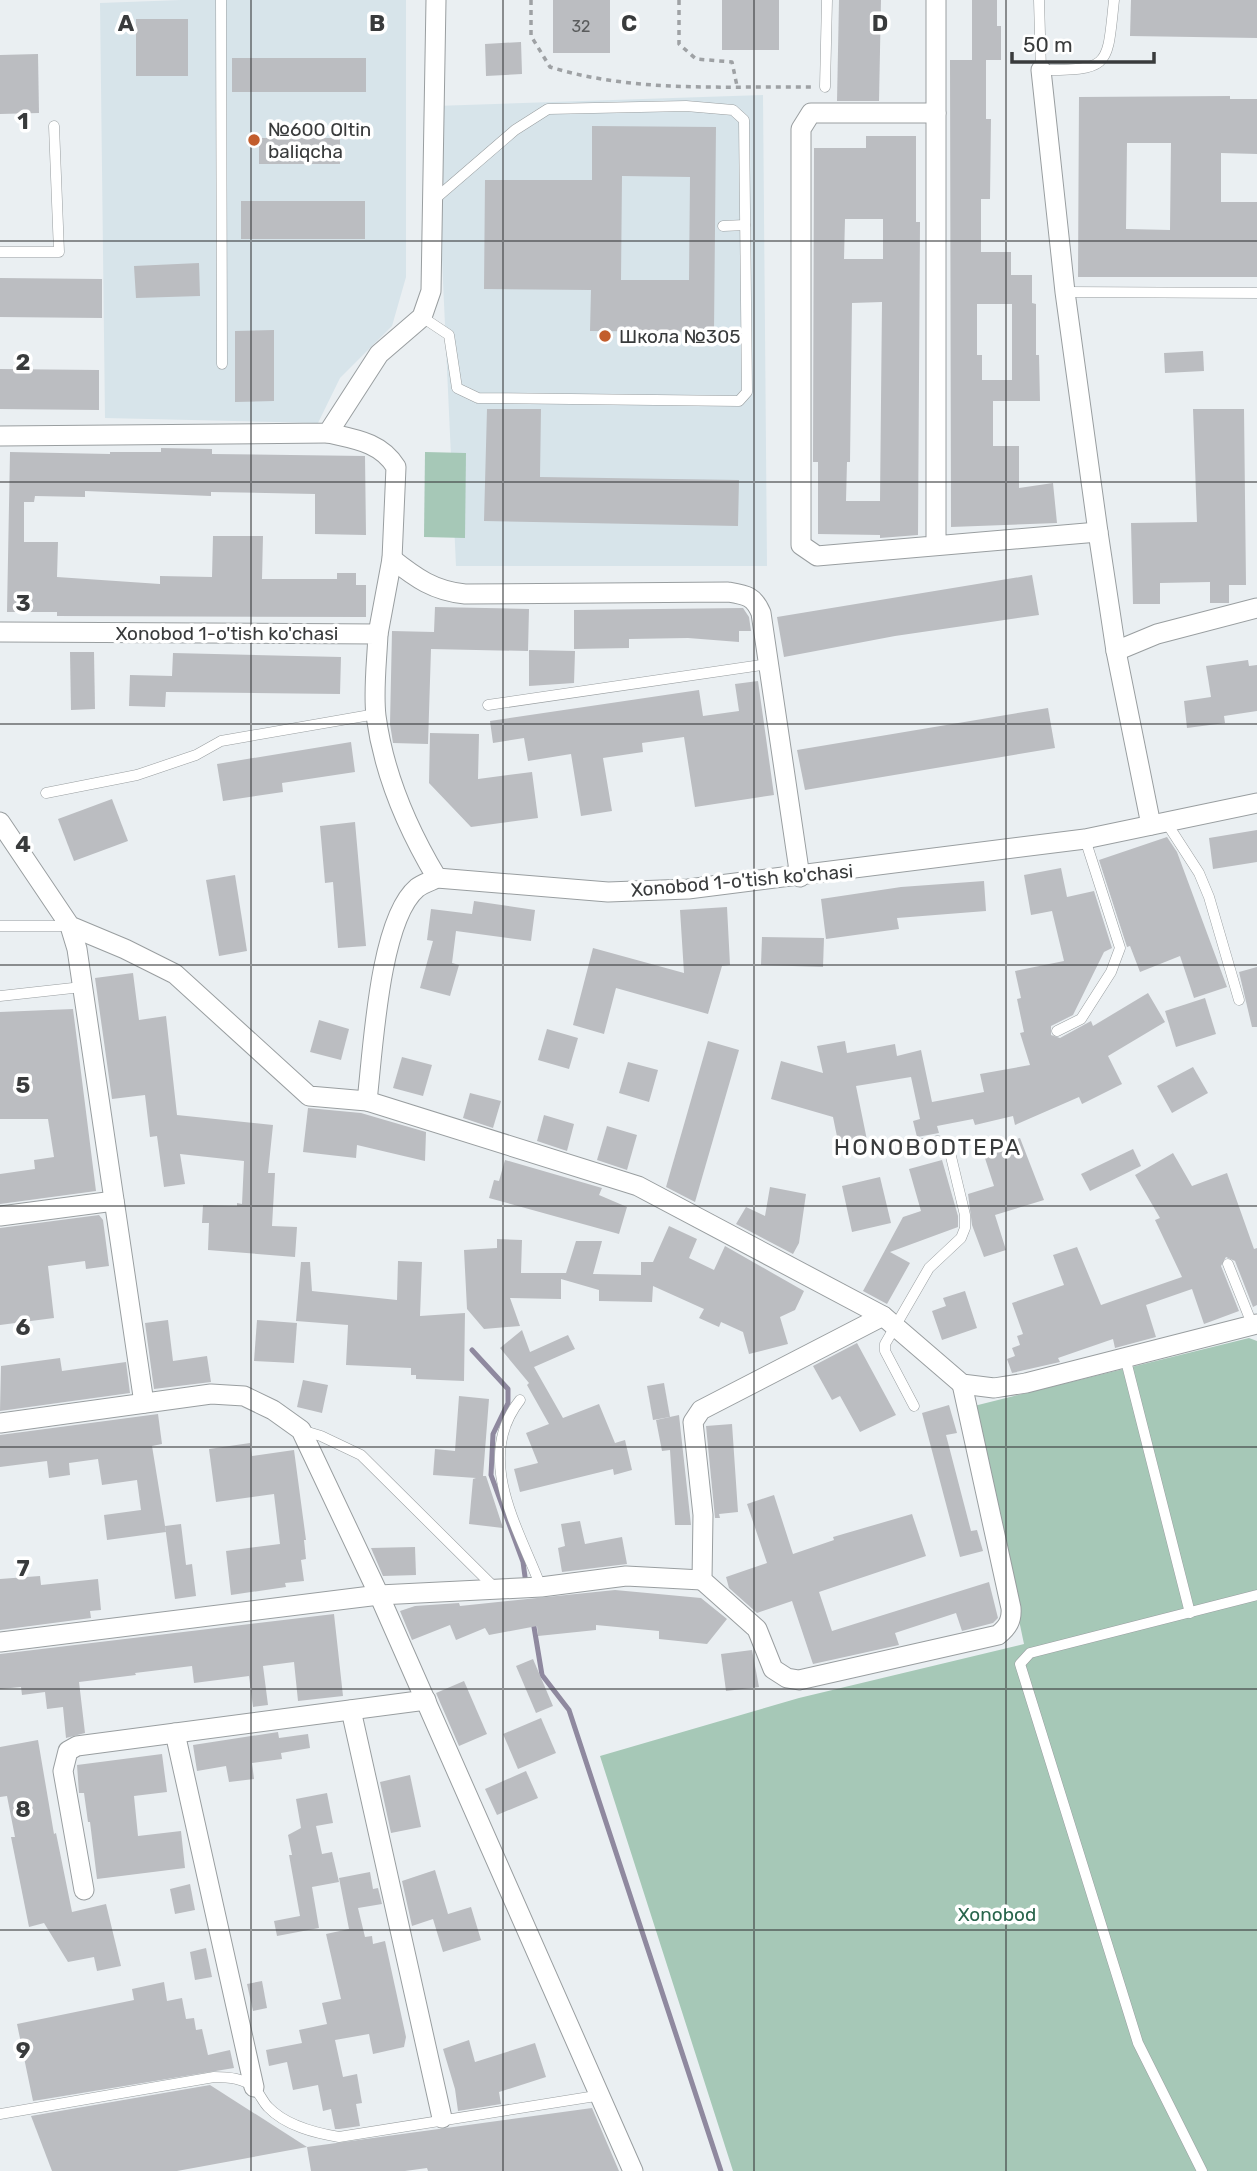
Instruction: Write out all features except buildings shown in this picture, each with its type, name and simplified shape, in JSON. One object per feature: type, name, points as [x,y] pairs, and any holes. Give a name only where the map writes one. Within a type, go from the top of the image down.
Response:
[{"type":"street","points":[[328,433],[379,354],[422,317],[431,291],[436,0]]},
{"type":"street","points":[[936,0],[936,545]]},
{"type":"street","points":[[1041,70],[1065,292],[1116,652],[1158,823]]},
{"type":"street","points":[[936,113],[817,112],[811,113],[804,120],[801,143],[801,545],[817,556],[1098,531]]},
{"type":"street","points":[[0,436],[328,433],[365,442],[382,450],[396,467],[392,559],[378,634],[376,714],[391,783],[410,831],[437,878],[417,888],[396,920],[382,982],[367,1101]]},
{"type":"street","points":[[392,559],[420,580],[442,592],[728,592],[748,595],[757,603],[761,613],[800,877]]},
{"type":"street","points":[[1116,652],[1157,634],[1257,608]]},
{"type":"street","name":"Xonobod 1-o'tish ko'chasi","points":[[0,632],[378,634]]},
{"type":"street","name":"Xonobod 1-o'tish ko'chasi","points":[[437,878],[608,892],[688,888],[800,877],[1085,839],[1257,803]]},
{"type":"street","points":[[0,822],[70,926],[82,987],[144,1403]]},
{"type":"street","points":[[70,926],[125,948],[174,974],[309,1096],[367,1101],[638,1186],[890,1320],[962,1384],[994,1388],[1026,1383],[1254,1324]]},
{"type":"street","points":[[0,1216],[114,1201]]},
{"type":"street","points":[[702,1580],[703,1515],[693,1422],[701,1410],[890,1320]]},
{"type":"street","points":[[0,1642],[379,1595],[532,1587],[626,1576],[702,1580],[757,1629],[774,1670],[787,1678],[799,1680],[998,1635],[1006,1629],[1011,1618],[1011,1608],[962,1384]]},
{"type":"street","points":[[0,1423],[211,1394],[244,1396],[273,1410],[300,1430],[379,1595],[602,2095],[633,2171]]},
{"type":"street","points":[[85,1890],[63,1771],[68,1751],[77,1746],[426,1700]]},
{"type":"street","points":[[351,1710],[442,2119]]},
{"type":"street","points":[[175,1733],[254,2087]]},
{"type":"lane","points":[[220,0],[222,364]]},
{"type":"lane","points":[[825,87],[827,0]]},
{"type":"lane","points":[[1039,0],[1041,70],[1086,70],[1100,63],[1108,51],[1114,0]]},
{"type":"lane","points":[[422,317],[449,335],[457,388],[478,398],[739,401],[747,392],[744,120],[733,110],[686,106],[548,109],[515,130],[432,201]]},
{"type":"lane","points":[[0,252],[59,252],[54,126]]},
{"type":"lane","points":[[723,226],[745,226]]},
{"type":"lane","points":[[1065,292],[1257,293]]},
{"type":"lane","points":[[488,705],[768,664]]},
{"type":"lane","points":[[46,793],[137,775],[196,755],[221,741],[376,714]]},
{"type":"lane","points":[[1158,823],[1199,873],[1209,897],[1239,1000]]},
{"type":"lane","points":[[1057,1031],[1081,1019],[1111,972],[1120,948],[1085,839]]},
{"type":"lane","points":[[0,926],[70,926]]},
{"type":"lane","points":[[0,996],[82,987]]},
{"type":"lane","points":[[914,1146],[938,1141],[948,1143],[965,1228],[961,1238],[929,1268],[890,1320],[885,1352],[914,1406]]},
{"type":"lane","points":[[1228,1264],[1254,1324]]},
{"type":"lane","points":[[1125,1357],[1190,1613]]},
{"type":"lane","points":[[520,1400],[509,1415],[500,1437],[498,1466],[532,1587]]},
{"type":"lane","points":[[300,1430],[321,1436],[361,1455],[495,1589]]},
{"type":"lane","points":[[1202,2171],[1138,2043],[1020,1664],[1030,1653],[1257,1595]]},
{"type":"lane","points":[[0,2114],[214,2077],[233,2078],[254,2087],[268,2108],[289,2122],[315,2133],[339,2137],[602,2095]]},
{"type":"path","points":[[531,0],[531,36],[550,67],[584,78],[628,85],[825,87]]},
{"type":"path","points":[[679,0],[679,44],[696,59],[732,62],[737,86]]},
{"type":"shaded area","name":"№600 Oltin baliqcha","points":[[181,0],[406,0],[406,277],[392,326],[340,378],[318,423],[105,418],[100,3]]},
{"type":"shaded area","name":"Школа №305","points":[[763,95],[767,566],[456,566],[435,106]]},
{"type":"green space","points":[[425,452],[466,453],[465,538],[424,537]]},
{"type":"green space","name":"Xonobod","points":[[1249,1338],[1257,1341],[1257,2171],[733,2171],[600,1756],[799,1698],[1024,1644],[974,1406]]},
{"type":"waterway","points":[[472,1350],[508,1389],[508,1403],[493,1434],[491,1475],[523,1562],[526,1584]]},
{"type":"waterway","points":[[533,1621],[542,1675],[569,1710],[721,2171]]},
{"type":"place","name":"№600 Oltin baliqcha","points":[[254,140]]},
{"type":"place","name":"Школа №305","points":[[605,336]]},
{"type":"district","name":"HONOBODTEPA","points":[[928,1147]]}]
